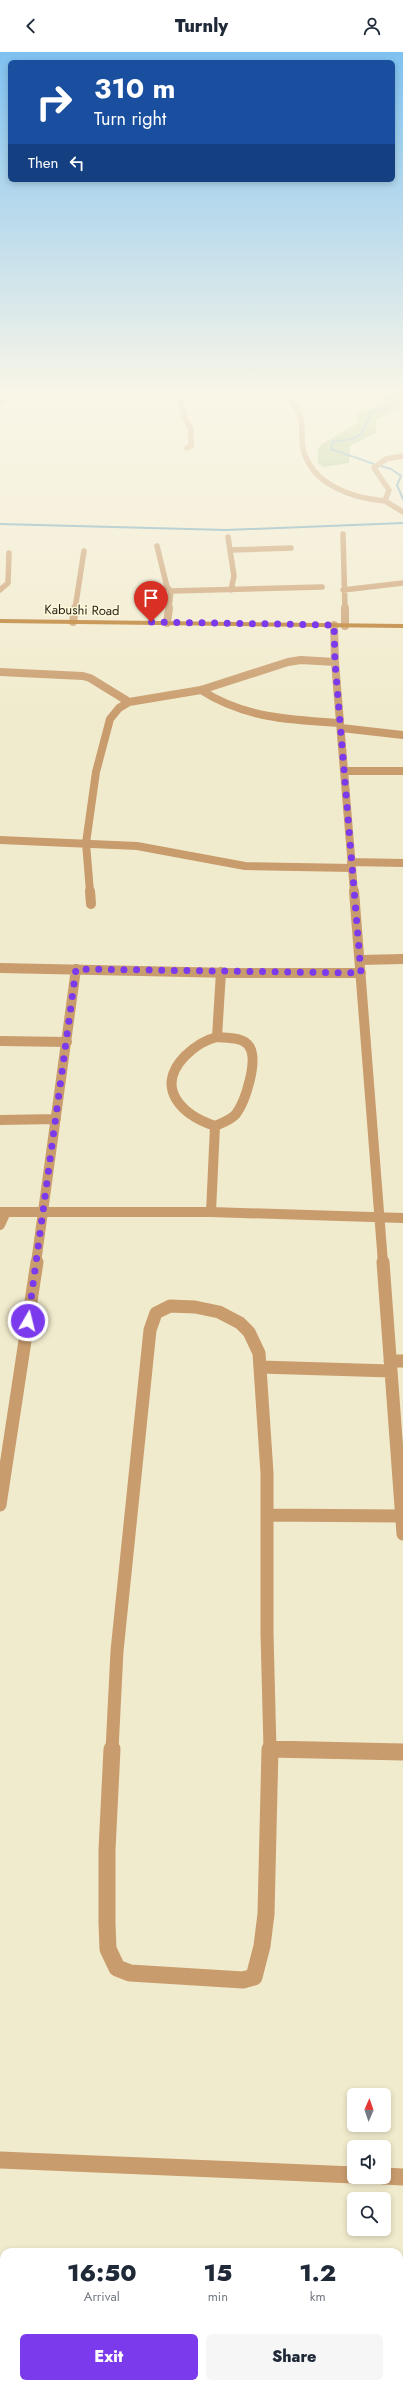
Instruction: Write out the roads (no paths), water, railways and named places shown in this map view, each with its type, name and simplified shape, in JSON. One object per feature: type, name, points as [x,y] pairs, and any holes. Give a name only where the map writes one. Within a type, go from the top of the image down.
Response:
[{"type":"main road","name":"Kabushi Road","points":[[0,621],[403,626]]},
{"type":"street","points":[[387,502],[403,512]]},
{"type":"street","points":[[343,534],[343,590],[345,626]]},
{"type":"street","points":[[228,537],[234,576],[232,590]]},
{"type":"street","points":[[157,546],[166,587],[171,591],[322,587]]},
{"type":"street","points":[[230,550],[291,548]]},
{"type":"street","points":[[73,622],[84,551]]},
{"type":"street","points":[[0,590],[8,583],[9,553]]},
{"type":"street","points":[[343,590],[403,583]]},
{"type":"street","points":[[167,623],[171,591]]},
{"type":"street","points":[[334,625],[335,662],[360,960],[378,1217],[391,1366],[403,1534]]},
{"type":"street","points":[[91,904],[86,843],[96,772],[110,719],[119,708],[129,702],[201,690],[288,662],[301,660],[335,662]]},
{"type":"street","points":[[0,672],[83,676],[90,678],[129,702]]},
{"type":"street","points":[[201,690],[214,700],[255,715],[340,725],[403,735]]},
{"type":"street","points":[[344,770],[403,771]]},
{"type":"street","points":[[0,840],[86,843],[151,848],[245,866],[403,863]]},
{"type":"street","points":[[360,960],[403,959]]},
{"type":"street","points":[[0,968],[361,973]]},
{"type":"street","points":[[0,1505],[4,1458],[44,1213],[76,969]]},
{"type":"street","points":[[217,1037],[220,972]]},
{"type":"street","points":[[217,1037],[243,1042],[248,1045],[253,1054],[248,1091],[241,1107],[231,1119],[215,1126],[192,1116],[180,1106],[170,1089],[170,1082],[178,1064],[186,1055],[202,1042],[217,1037]]},
{"type":"street","points":[[0,1041],[66,1042]]},
{"type":"street","points":[[0,1120],[56,1118]]},
{"type":"street","points":[[211,1212],[215,1126]]},
{"type":"street","points":[[0,1225],[3,1212],[211,1212],[403,1218]]},
{"type":"street","points":[[170,1306],[194,1306],[224,1312],[239,1321],[257,1345],[264,1407],[268,1515],[267,1616],[270,1749],[267,1894],[259,1965],[254,1977],[244,1980],[130,1973],[117,1968],[108,1949],[108,1842],[117,1651],[144,1373],[150,1330],[156,1313],[170,1306]]},
{"type":"street","points":[[260,1367],[391,1366],[403,1361]]},
{"type":"street","points":[[268,1515],[401,1516]]},
{"type":"street","points":[[270,1749],[339,1752],[403,1752]]},
{"type":"street","points":[[0,2160],[347,2175]]},
{"type":"street","points":[[391,2176],[403,2177]]},
{"type":"waterway","points":[[0,524],[226,530],[403,523]]}]
